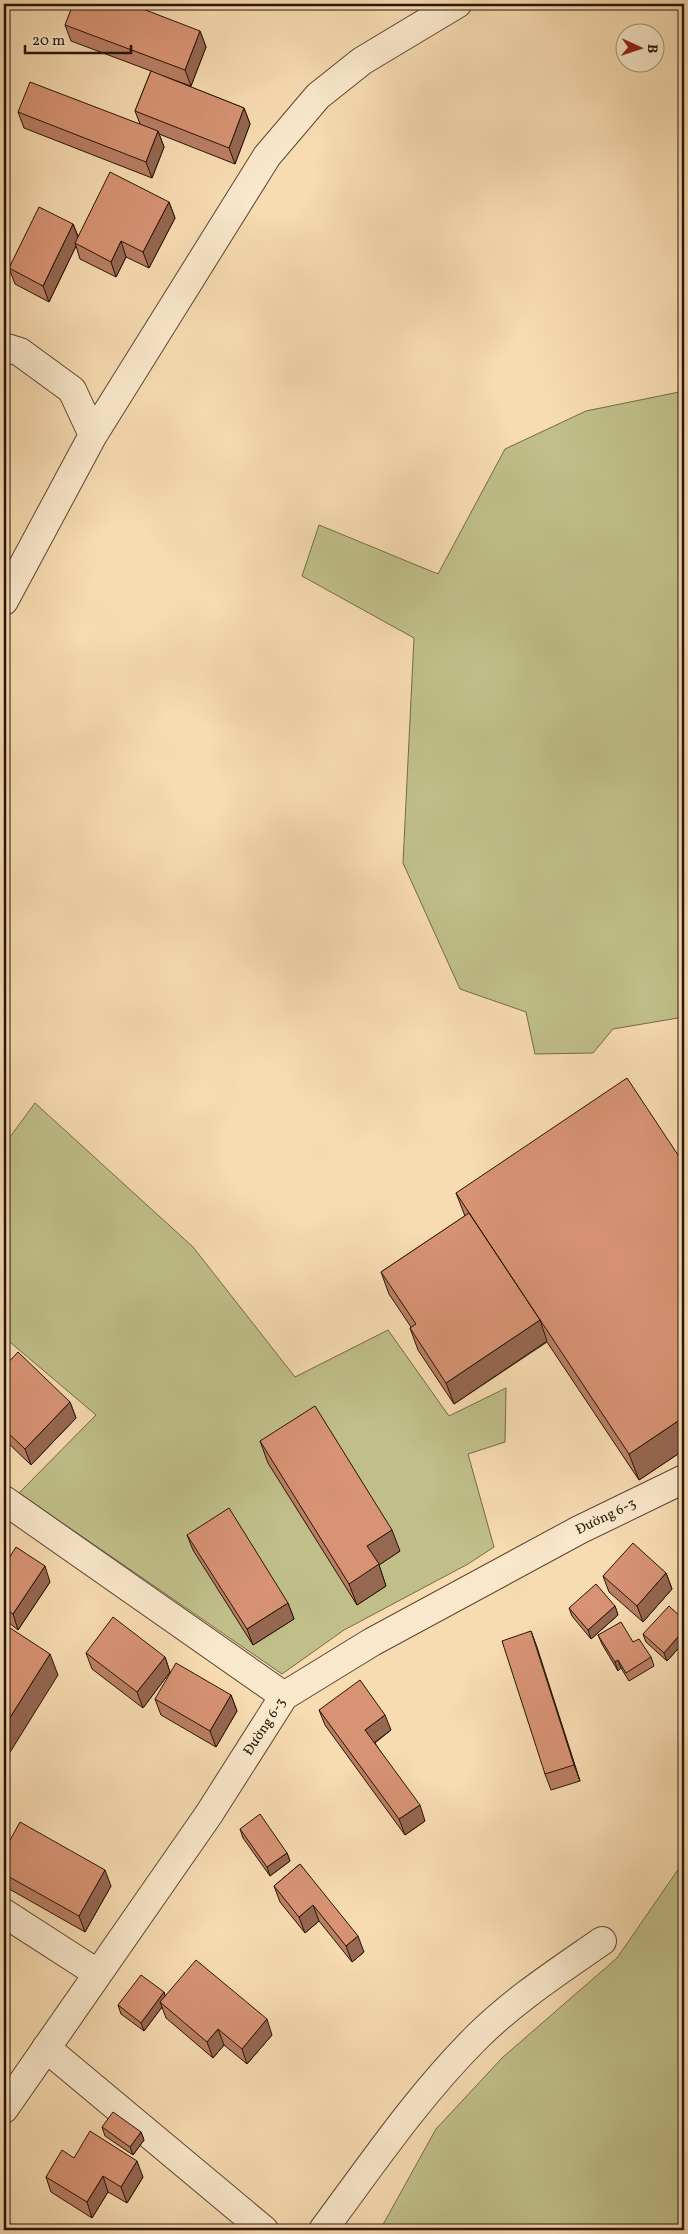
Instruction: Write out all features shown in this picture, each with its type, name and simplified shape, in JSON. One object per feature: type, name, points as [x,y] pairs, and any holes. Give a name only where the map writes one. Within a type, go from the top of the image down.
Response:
[{"type":"street","points":[[4,601],[93,435],[267,156],[318,96],[362,62],[457,4]]},
{"type":"street","points":[[4,347],[20,352],[72,390],[93,435]]},
{"type":"street","name":"Đường 6-3","points":[[4,2109],[209,1814],[284,1696],[372,1642],[579,1530],[684,1479]]},
{"type":"street","points":[[4,1500],[284,1696]]},
{"type":"street","points":[[4,1913],[97,1973]]},
{"type":"street","points":[[323,2230],[422,2096],[477,2037],[523,1996],[602,1941]]},
{"type":"street","points":[[46,2048],[264,2230]]},
{"type":"shaded area","points":[[684,391],[684,1017],[613,1029],[593,1053],[535,1054],[526,1012],[460,989],[403,863],[414,638],[302,576],[319,525],[438,574],[505,449],[586,411]]},
{"type":"shaded area","points":[[35,1103],[193,1247],[295,1377],[388,1330],[449,1416],[506,1388],[505,1442],[468,1454],[494,1547],[468,1564],[344,1630],[282,1674],[19,1493],[96,1415],[4,1337],[4,1145]]},
{"type":"shaded area","points":[[684,1861],[684,2230],[380,2230],[436,2129],[502,2058],[617,1958]]},
{"type":"building","points":[[73,4],[130,4],[200,31],[185,70],[65,25]]},
{"type":"building","points":[[151,71],[244,108],[229,148],[135,111]]},
{"type":"building","points":[[30,82],[158,131],[146,162],[18,112]]},
{"type":"building","points":[[110,172],[169,202],[143,252],[121,241],[111,262],[75,243]]},
{"type":"building","points":[[39,207],[73,224],[43,286],[9,268]]},
{"type":"building","points":[[627,1078],[684,1164],[684,1417],[629,1454],[456,1193]]},
{"type":"building","points":[[469,1213],[540,1320],[446,1383],[410,1328],[416,1324],[381,1272]]},
{"type":"building","points":[[18,1352],[70,1402],[25,1449],[4,1429],[4,1367]]},
{"type":"building","points":[[315,1406],[392,1530],[367,1546],[379,1564],[349,1584],[260,1441]]},
{"type":"building","points":[[229,1508],[288,1603],[247,1629],[187,1535]]},
{"type":"building","points":[[633,1543],[666,1573],[637,1606],[603,1576]]},
{"type":"building","points":[[16,1547],[45,1566],[13,1614],[4,1608],[4,1566]]},
{"type":"building","points":[[596,1584],[615,1606],[588,1630],[569,1608]]},
{"type":"building","points":[[669,1606],[684,1620],[684,1630],[664,1653],[643,1634]]},
{"type":"building","points":[[113,1617],[165,1657],[137,1692],[86,1653]]},
{"type":"building","points":[[621,1622],[633,1642],[639,1639],[651,1657],[626,1673],[618,1660],[615,1662],[598,1635]]},
{"type":"building","points":[[4,1624],[50,1654],[4,1727]]},
{"type":"building","points":[[531,1631],[574,1765],[545,1774],[502,1641]]},
{"type":"building","points":[[176,1663],[231,1695],[210,1731],[155,1699]]},
{"type":"building","points":[[360,1680],[385,1715],[365,1730],[420,1805],[399,1819],[319,1710]]},
{"type":"building","points":[[260,1814],[287,1853],[267,1867],[240,1829]]},
{"type":"building","points":[[20,1822],[105,1870],[79,1916],[4,1874],[4,1851]]},
{"type":"building","points":[[300,1864],[358,1936],[346,1946],[313,1905],[299,1917],[274,1886]]},
{"type":"building","points":[[196,1960],[267,2019],[242,2049],[218,2029],[207,2042],[160,2002]]},
{"type":"building","points":[[141,1975],[164,1992],[141,2023],[118,2005]]},
{"type":"building","points":[[113,2112],[141,2132],[130,2147],[102,2127]]},
{"type":"building","points":[[90,2131],[137,2161],[121,2187],[103,2176],[87,2202],[46,2177],[62,2150],[74,2158]]},
{"type":"building","points":[[4,2217],[17,2230],[4,2230]]}]
